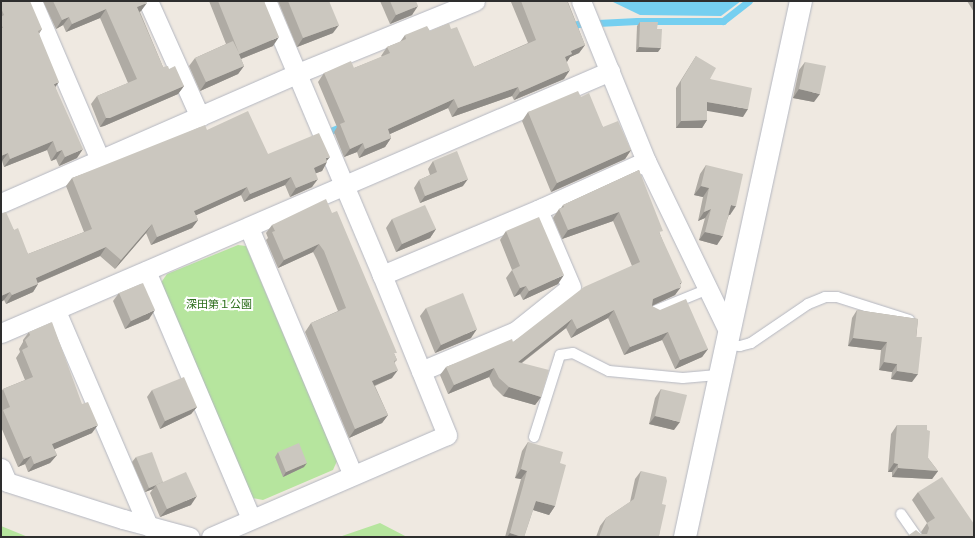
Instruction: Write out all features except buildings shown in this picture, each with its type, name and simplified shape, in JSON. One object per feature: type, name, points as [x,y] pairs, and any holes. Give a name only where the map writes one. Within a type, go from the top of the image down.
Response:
[{"type":"street","points":[[32,1],[100,160]]},
{"type":"street","points":[[148,1],[200,117]]},
{"type":"street","points":[[211,537],[251,518],[447,435],[345,186],[266,1]]},
{"type":"street","points":[[2,201],[298,74],[475,1]]},
{"type":"street","points":[[581,1],[646,161],[708,289],[728,339]]},
{"type":"street","points":[[686,537],[801,1]]},
{"type":"street","points":[[1,333],[249,228],[610,71]]},
{"type":"street","points":[[382,275],[538,210],[646,161]]},
{"type":"street","points":[[421,371],[516,331],[571,287],[538,210]]},
{"type":"street","points":[[249,228],[353,475]]},
{"type":"street","points":[[146,271],[251,518]]},
{"type":"street","points":[[56,310],[148,526]]},
{"type":"street","points":[[1,468],[7,482],[148,526],[190,537]]},
{"type":"lane","points":[[652,312],[708,289]]},
{"type":"lane","points":[[728,339],[740,346],[751,343],[808,304],[825,297],[837,297],[911,320]]},
{"type":"lane","points":[[534,437],[560,355],[573,353],[609,371],[682,378],[720,375]]},
{"type":"lane","points":[[901,514],[917,537]]},
{"type":"green space","name":"深田第１公園","points":[[238,245],[246,246],[337,461],[333,470],[263,500],[252,498],[160,284],[167,274]]},
{"type":"green space","points":[[380,523],[407,537],[338,537],[342,536]]},
{"type":"green space","points":[[1,526],[28,537],[1,537]]},
{"type":"water","points":[[611,1],[741,1],[721,16],[640,15]]},
{"type":"waterway","points":[[570,28],[578,24],[637,21],[723,21],[749,1]]},
{"type":"waterway","points":[[323,134],[345,125]]}]
